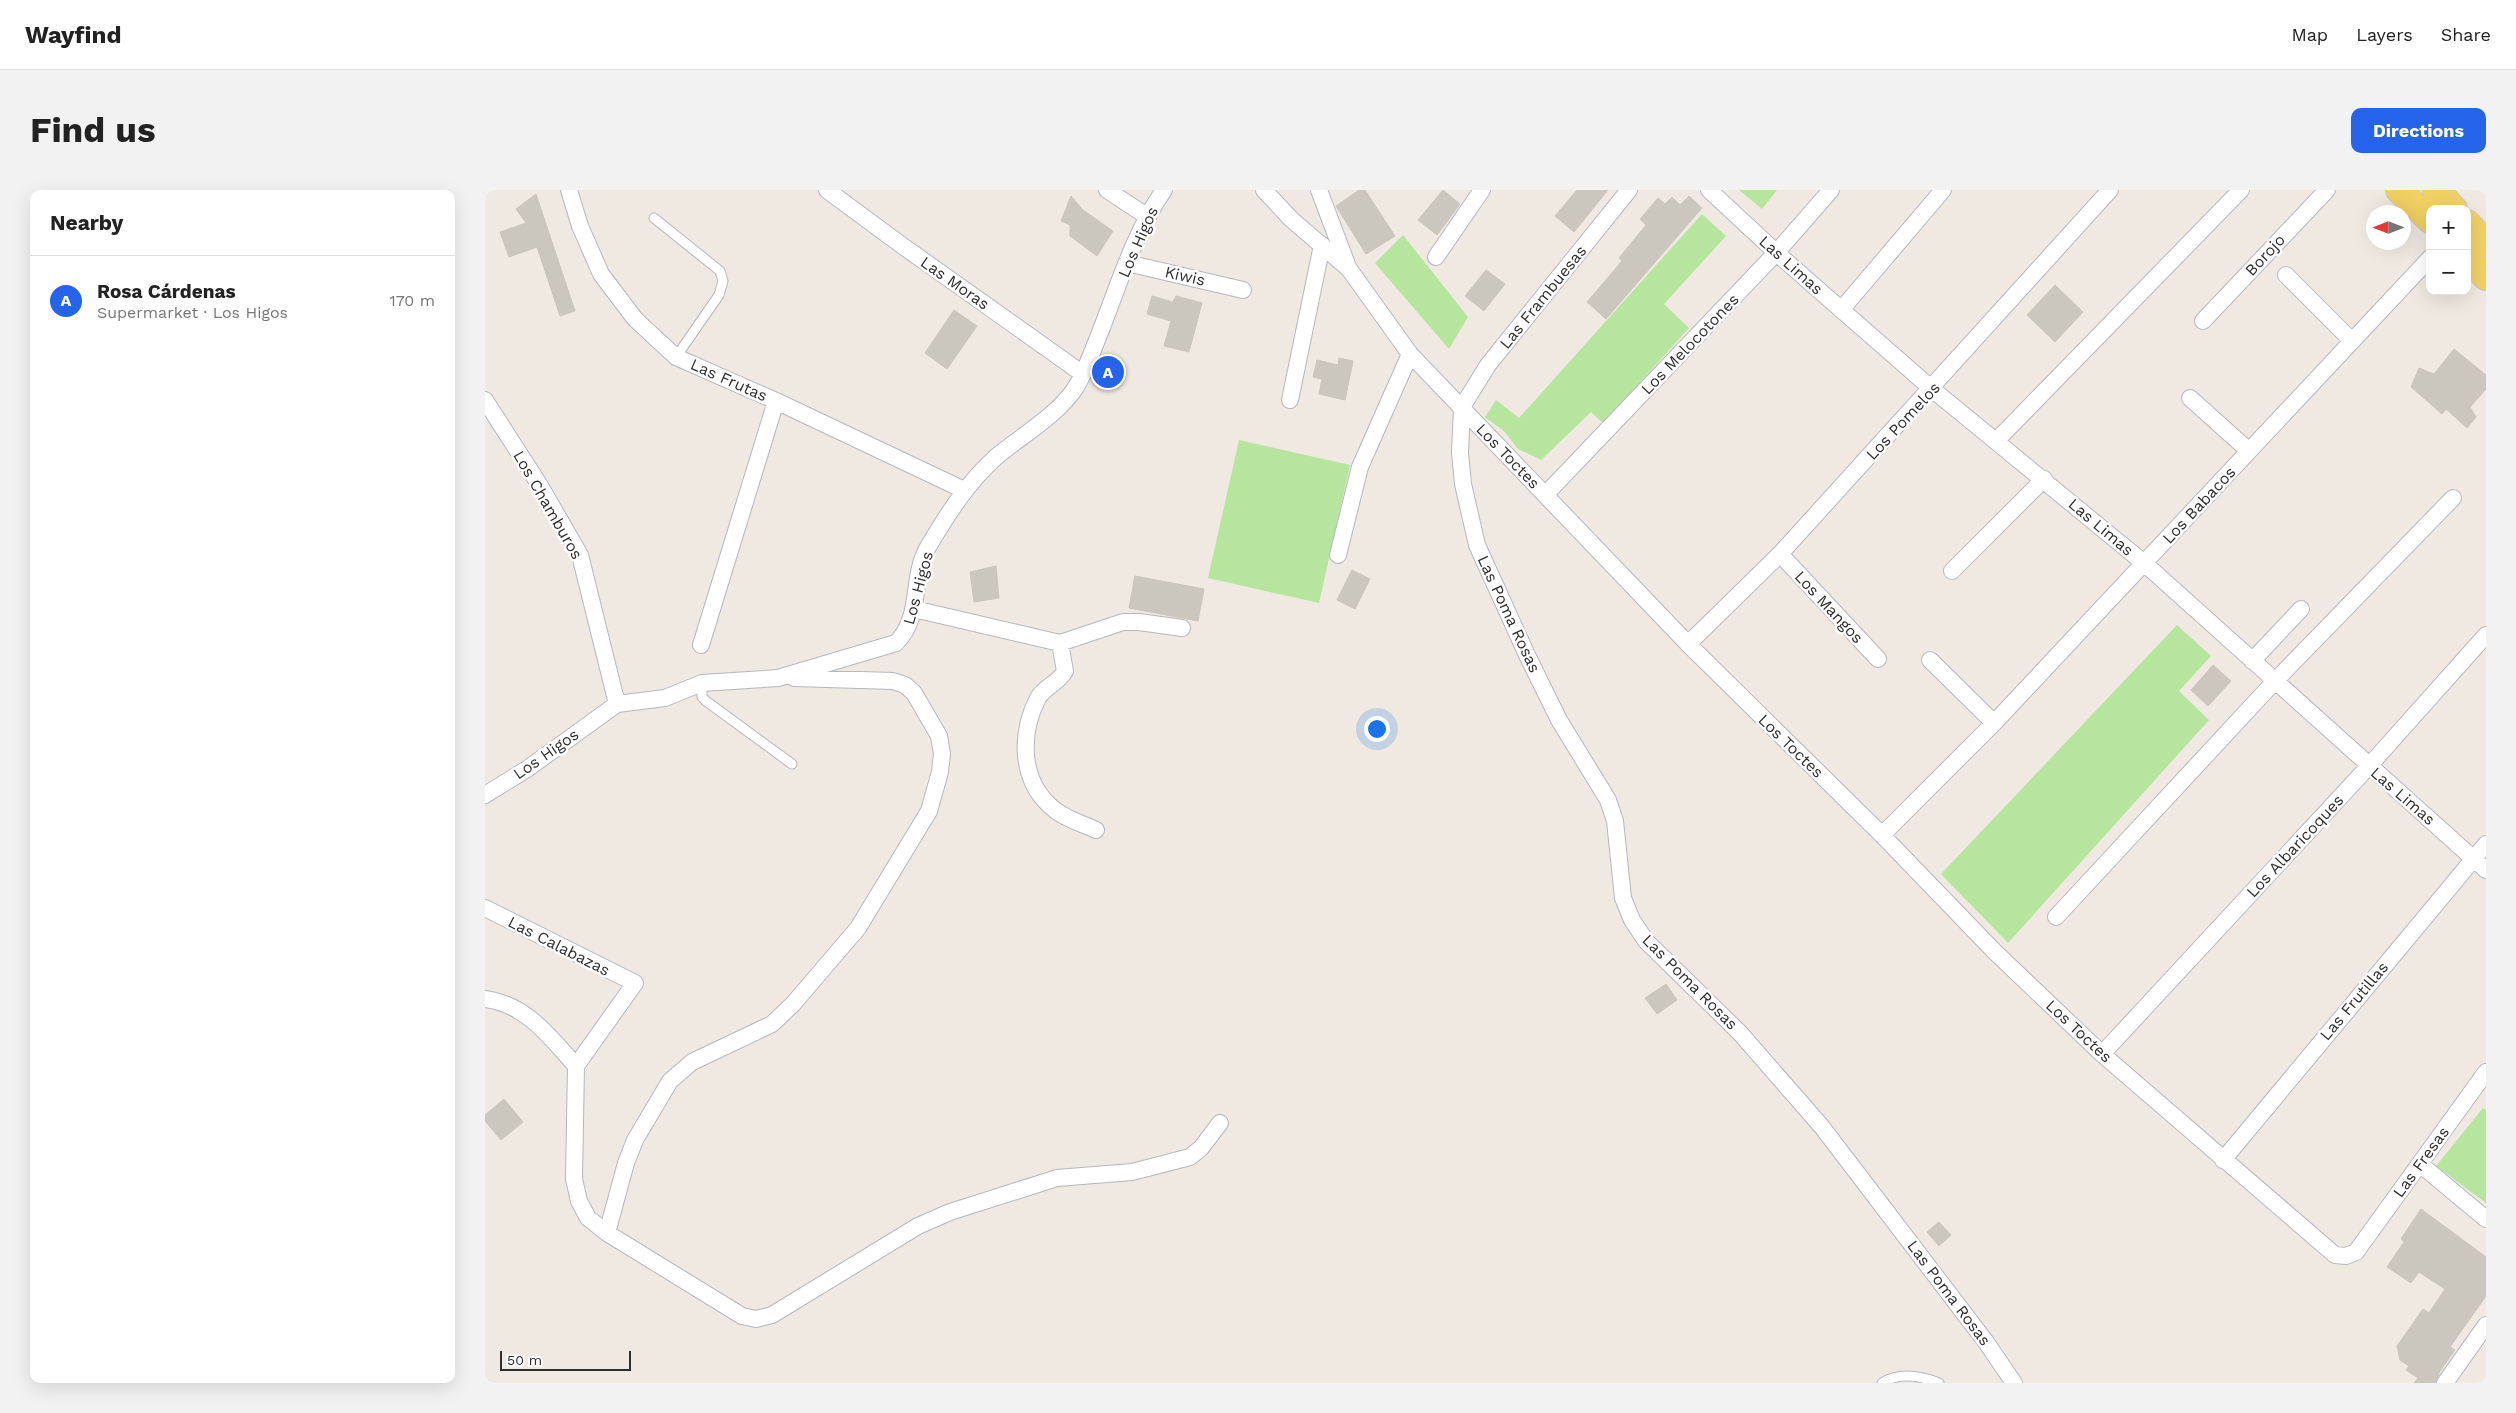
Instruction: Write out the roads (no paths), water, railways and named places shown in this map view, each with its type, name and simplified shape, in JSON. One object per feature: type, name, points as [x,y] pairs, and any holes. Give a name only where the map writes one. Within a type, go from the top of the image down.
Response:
[{"type":"main road","points":[[2399,190],[2426,216]]},
{"type":"main road","points":[[2436,190],[2450,205]]},
{"type":"main road","points":[[2471,227],[2486,243]]},
{"type":"main road","points":[[2471,261],[2486,277]]},
{"type":"street","name":"Las Frutas","points":[[569,190],[580,226],[601,274],[635,319],[676,357],[777,401],[964,490]]},
{"type":"street","name":"Las Moras","points":[[827,190],[1083,374]]},
{"type":"street","points":[[1107,190],[1148,217]]},
{"type":"street","name":"Los Higos","points":[[485,795],[527,769],[617,704],[665,698],[702,683],[778,678],[896,643],[905,634],[914,609],[923,556],[964,490],[995,458],[1057,407],[1073,391],[1083,374],[1127,263],[1148,217],[1164,190]]},
{"type":"street","name":"Los Toctes","points":[[1264,190],[1291,219],[1349,269],[1410,354],[1545,495],[1688,644],[1881,834],[1995,952],[2102,1054],[2335,1255],[2345,1256],[2356,1252]]},
{"type":"street","points":[[1319,190],[1349,269]]},
{"type":"street","points":[[1436,257],[1482,190]]},
{"type":"street","name":"Las Frambuesas","points":[[1462,407],[1488,364],[1629,190]]},
{"type":"street","name":"Las Limas","points":[[1709,190],[1776,253],[1932,389],[2144,563],[2486,870]]},
{"type":"street","name":"Los Melocotones","points":[[1545,495],[1776,253],[1831,190]]},
{"type":"street","points":[[1841,310],[1943,190]]},
{"type":"street","name":"Los Pomelos","points":[[1688,644],[1780,554],[1932,389],[2110,190]]},
{"type":"street","points":[[1996,441],[2241,190]]},
{"type":"street","name":"Borojo","points":[[2203,320],[2327,190]]},
{"type":"street","points":[[1290,400],[1322,245]]},
{"type":"street","name":"Los Babacos","points":[[1881,834],[1994,723],[2426,262]]},
{"type":"street","name":"Kiwis","points":[[1127,263],[1243,290]]},
{"type":"street","points":[[2286,275],[2351,340]]},
{"type":"street","points":[[1338,555],[1360,467],[1410,354]]},
{"type":"street","points":[[2190,398],[2249,452]]},
{"type":"street","name":"Los Chamburos","points":[[485,400],[539,484],[580,555],[617,704]]},
{"type":"street","points":[[701,645],[777,401]]},
{"type":"street","name":"Las Poma Rosas","points":[[1462,407],[1460,453],[1463,484],[1477,545],[1559,720],[1608,800],[1615,821],[1623,898],[1631,920],[1646,941],[1741,1033],[1821,1127],[1986,1342],[2014,1383]]},
{"type":"street","points":[[1952,571],[2044,479]]},
{"type":"street","points":[[2056,917],[2275,682],[2453,498]]},
{"type":"street","name":"Los Mangos","points":[[1780,554],[1878,659]]},
{"type":"street","points":[[914,609],[1060,643],[1123,622],[1139,622],[1182,628]]},
{"type":"street","points":[[2252,661],[2301,610]]},
{"type":"street","name":"Los Albaricoques","points":[[2102,1054],[2369,766],[2486,635]]},
{"type":"street","points":[[1060,643],[1065,671],[1058,681],[1039,697],[1029,724],[1024,749],[1028,771],[1040,795],[1055,811],[1096,830]]},
{"type":"street","points":[[1931,660],[1994,723]]},
{"type":"street","points":[[607,1233],[635,1140],[670,1081],[692,1062],[771,1024],[793,1004],[858,928],[929,811],[940,772],[942,754],[939,736],[909,689],[893,681],[778,678]]},
{"type":"street","name":"Las Frutillas","points":[[2223,1160],[2486,844]]},
{"type":"street","name":"Las Calabazas","points":[[485,908],[635,983],[576,1066]]},
{"type":"street","points":[[485,998],[513,1006],[531,1018],[576,1066],[574,1179],[579,1201],[588,1218],[607,1233],[742,1316],[757,1319],[772,1315],[917,1226],[950,1212],[1057,1178],[1133,1172],[1189,1157],[1201,1148],[1221,1123]]},
{"type":"street","name":"Las Fresas","points":[[2356,1252],[2486,1072]]},
{"type":"street","points":[[2420,1164],[2486,1219]]},
{"type":"street","points":[[2445,1383],[2486,1324]]},
{"type":"lane","points":[[654,218],[720,271],[723,281],[719,295],[676,357]]},
{"type":"lane","points":[[702,683],[702,697],[706,701],[792,764]]},
{"type":"lane","points":[[1882,1383],[1888,1379],[1907,1376],[1939,1383]]},
{"type":"place","name":"Rosa Cárdenas","points":[[1108,372]]}]
